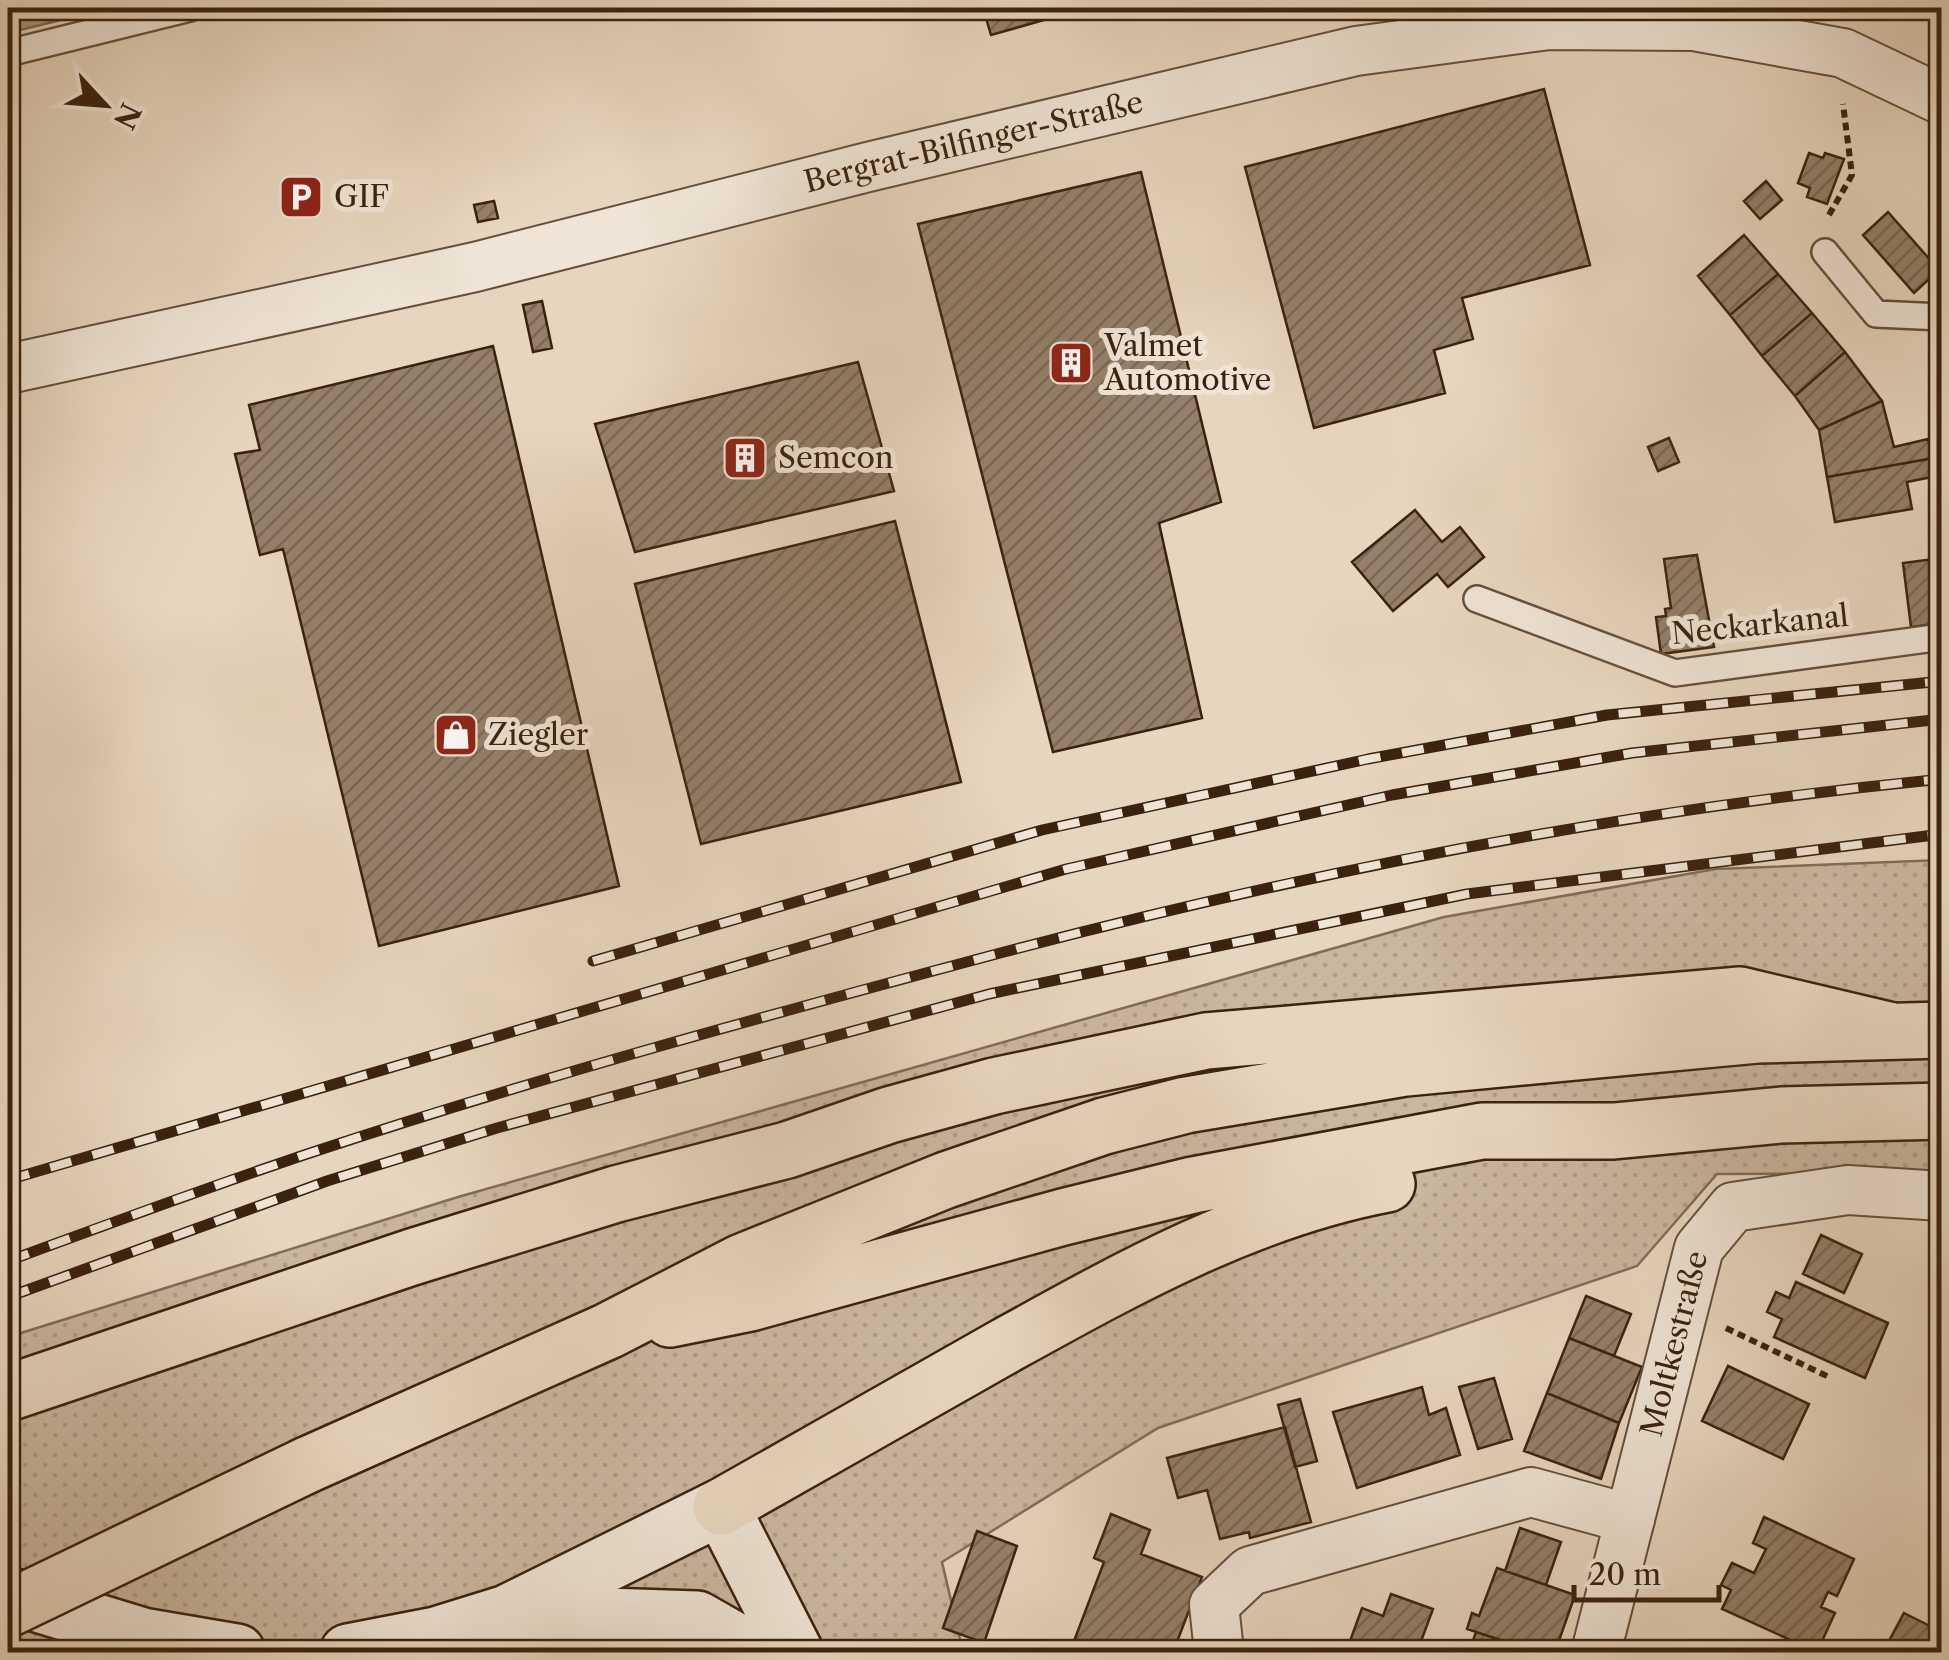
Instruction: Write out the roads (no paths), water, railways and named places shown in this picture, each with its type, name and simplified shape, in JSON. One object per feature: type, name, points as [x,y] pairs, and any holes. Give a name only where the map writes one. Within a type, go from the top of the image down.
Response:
[{"type":"highway","points":[[8,1393],[412,1257],[616,1194],[787,1150],[890,1115],[994,1086],[1206,1041],[1740,996],[1915,1030]]},
{"type":"highway","points":[[8,1610],[306,1465],[608,1331],[742,1262],[946,1180],[1104,1126],[1186,1105],[1406,1068],[1758,1034],[1915,1030]]},
{"type":"highway","points":[[608,1331],[750,1304],[1193,1185],[1482,1131],[1614,1131],[1781,1114],[1942,1112]]},
{"type":"highway","points":[[721,1507],[1094,1296],[1200,1242],[1341,1192],[1486,1165],[1614,1131]]},
{"type":"main road","points":[[348,1652],[436,1635],[507,1613],[721,1507],[795,1652]]},
{"type":"main road","points":[[8,1596],[143,1636],[237,1652]]},
{"type":"main road","points":[[507,1613],[697,1618],[755,1652]]},
{"type":"street","name":"Bergrat-Bilfinger-Straße","points":[[8,369],[476,267],[886,162],[1356,51],[1411,25],[1693,26],[1843,53],[1942,100]]},
{"type":"street","name":"Moltkestraße","points":[[1596,1652],[1699,1248],[1733,1207],[1848,1190],[1942,1196]]},
{"type":"street","points":[[1219,1652],[1214,1605],[1250,1571],[1531,1492],[1630,1519]]},
{"type":"lane","points":[[8,53],[190,8]]},
{"type":"lane","points":[[1826,252],[1876,314],[1942,317]]},
{"type":"lane","name":"Neckarkanal","points":[[1477,599],[1674,673],[1942,637]]},
{"type":"railway","points":[[593,961],[1042,830],[1368,759],[1607,715],[1942,681]]},
{"type":"railway","points":[[8,1180],[1066,869],[1392,795],[1632,753],[1942,719]]},
{"type":"railway","points":[[8,1261],[272,1166],[482,1098],[743,1023],[1120,923],[1353,870],[1587,826],[1942,779]]},
{"type":"railway","points":[[8,1297],[327,1181],[497,1128],[989,994],[1467,894],[1942,834]]},
{"type":"place","name":"GIF","points":[[301,197]]},
{"type":"place","name":"Valmet Automotive","points":[[1071,363]]},
{"type":"place","name":"Semcon","points":[[745,458]]},
{"type":"place","name":"Ziegler","points":[[456,735]]}]
